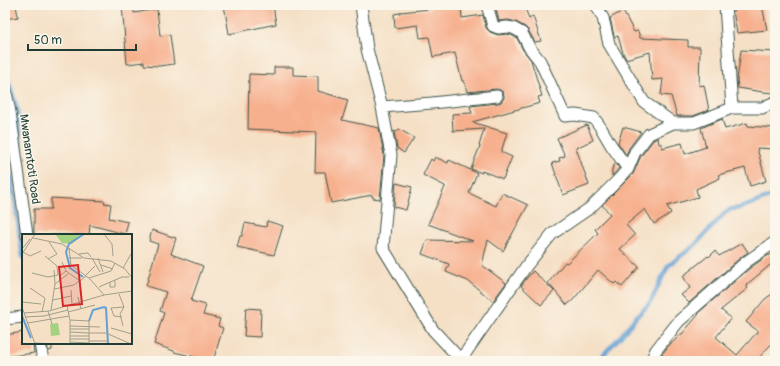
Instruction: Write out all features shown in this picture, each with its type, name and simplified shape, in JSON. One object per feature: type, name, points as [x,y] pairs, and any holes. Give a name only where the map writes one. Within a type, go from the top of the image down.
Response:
[{"type":"street","points":[[361,5],[368,49],[382,107],[391,155],[383,248],[432,330],[460,360],[527,265],[552,234],[590,208],[628,169],[635,152],[649,134],[673,123],[694,123],[732,108],[762,108],[775,102]]},
{"type":"street","points":[[487,5],[493,26],[498,28],[513,28],[522,33],[529,47],[540,61],[565,116],[575,115],[594,118],[628,169]]},
{"type":"street","points":[[596,5],[603,18],[609,44],[644,102],[673,123]]},
{"type":"street","points":[[725,5],[732,108]]},
{"type":"street","name":"Mwanamtoti Road","points":[[5,87],[10,112],[27,234]]},
{"type":"street","points":[[382,107],[432,104],[497,96]]},
{"type":"street","points":[[651,361],[656,350],[679,321],[746,262],[775,242]]},
{"type":"street","points":[[5,319],[22,316]]},
{"type":"street","points":[[40,344],[43,361]]},
{"type":"building","points":[[5,5],[16,5],[18,17],[5,19]]},
{"type":"building","points":[[122,5],[134,5],[134,13],[157,9],[160,36],[170,35],[174,64],[159,66],[144,65],[144,62],[127,64]]},
{"type":"building","points":[[224,5],[273,5],[276,24],[229,34]]},
{"type":"building","points":[[430,5],[461,5],[462,18],[483,15],[486,28],[490,32],[498,35],[507,34],[517,38],[523,50],[531,60],[542,96],[538,97],[540,103],[472,122],[507,133],[501,152],[512,157],[503,179],[482,171],[482,173],[471,169],[480,146],[484,129],[453,131],[452,114],[472,113],[470,106],[501,102],[504,98],[503,92],[496,89],[467,92],[464,81],[462,81],[455,53],[433,57],[429,37],[420,38],[418,25],[395,28],[394,14],[430,9]]},
{"type":"building","points":[[524,5],[529,19],[533,16],[541,41],[535,42],[528,30],[516,22],[508,20],[499,21],[495,6]]},
{"type":"building","points":[[732,5],[762,5],[767,30],[737,33]]},
{"type":"building","points":[[623,11],[634,32],[638,31],[640,38],[688,40],[688,47],[700,47],[699,86],[704,85],[709,110],[693,116],[677,116],[671,96],[661,95],[663,79],[652,80],[650,52],[626,59],[618,36],[614,36],[610,18]]},
{"type":"building","points":[[741,50],[775,52],[775,93],[738,88],[737,80]]},
{"type":"building","points":[[274,67],[293,67],[293,75],[318,76],[318,91],[348,100],[342,120],[379,128],[384,155],[380,199],[373,198],[372,195],[331,203],[325,172],[315,172],[316,132],[248,129],[249,74],[274,75]]},
{"type":"building","points":[[722,119],[725,129],[747,123],[748,126],[775,128],[775,149],[757,148],[766,181],[750,186],[745,168],[718,175],[720,178],[696,189],[698,197],[667,206],[671,213],[654,224],[645,209],[626,225],[635,235],[620,249],[639,267],[622,287],[616,282],[614,284],[598,270],[567,305],[548,283],[565,262],[567,263],[598,233],[595,229],[610,214],[602,205],[633,174],[641,156],[653,140],[658,138],[659,144],[662,144],[662,148],[682,143],[685,154],[706,147],[701,128]]},
{"type":"building","points":[[587,125],[593,140],[576,148],[589,185],[563,195],[552,163],[560,161],[559,158],[565,156],[557,138]]},
{"type":"building","points":[[623,127],[641,132],[629,148],[626,155],[618,143]]},
{"type":"building","points":[[399,129],[414,138],[404,153],[397,148],[394,131],[397,132]]},
{"type":"building","points":[[435,157],[448,163],[449,160],[477,173],[469,193],[496,206],[502,193],[528,205],[503,251],[488,240],[482,265],[506,283],[493,301],[468,281],[446,272],[449,264],[422,254],[427,240],[473,241],[428,224],[445,187],[423,175],[431,159],[433,161]]},
{"type":"building","points":[[616,163],[619,168],[612,176],[612,168]]},
{"type":"building","points":[[396,183],[412,187],[406,210],[394,207]]},
{"type":"building","points":[[51,198],[105,201],[104,203],[111,204],[109,218],[128,222],[125,234],[90,225],[89,234],[34,234],[34,209],[51,209]]},
{"type":"building","points":[[267,221],[283,226],[274,255],[237,247],[240,236],[242,236],[245,223],[266,227]]},
{"type":"building","points":[[152,230],[176,238],[171,254],[203,266],[191,301],[206,305],[203,315],[220,319],[218,326],[223,328],[213,361],[174,352],[154,344],[164,313],[160,311],[166,292],[146,286],[158,244],[149,241]]},
{"type":"building","points":[[742,243],[748,252],[689,303],[681,295],[690,288],[683,276],[715,251],[719,256]]},
{"type":"building","points":[[775,253],[775,261],[746,285],[748,288],[721,310],[731,318],[716,337],[737,355],[758,331],[746,322],[765,299],[775,292],[775,340],[756,361],[661,361],[659,359],[671,343],[682,334],[699,314],[698,313],[750,268],[767,256]]},
{"type":"building","points":[[533,271],[554,291],[541,305],[521,286]]},
{"type":"building","points":[[246,308],[261,309],[260,337],[244,336]]},
{"type":"building","points":[[22,332],[22,344],[33,344],[34,353],[5,357],[5,335]]},
{"type":"building","points":[[47,344],[52,344],[52,350],[48,351]]},
{"type":"waterway","points":[[5,71],[17,109],[22,159]]},
{"type":"waterway","points":[[5,130],[22,251]]},
{"type":"waterway","points":[[597,361],[650,303],[668,266],[695,245],[725,213],[731,209],[740,208],[775,195]]},
{"type":"waterway","points":[[46,344],[49,361]]}]
